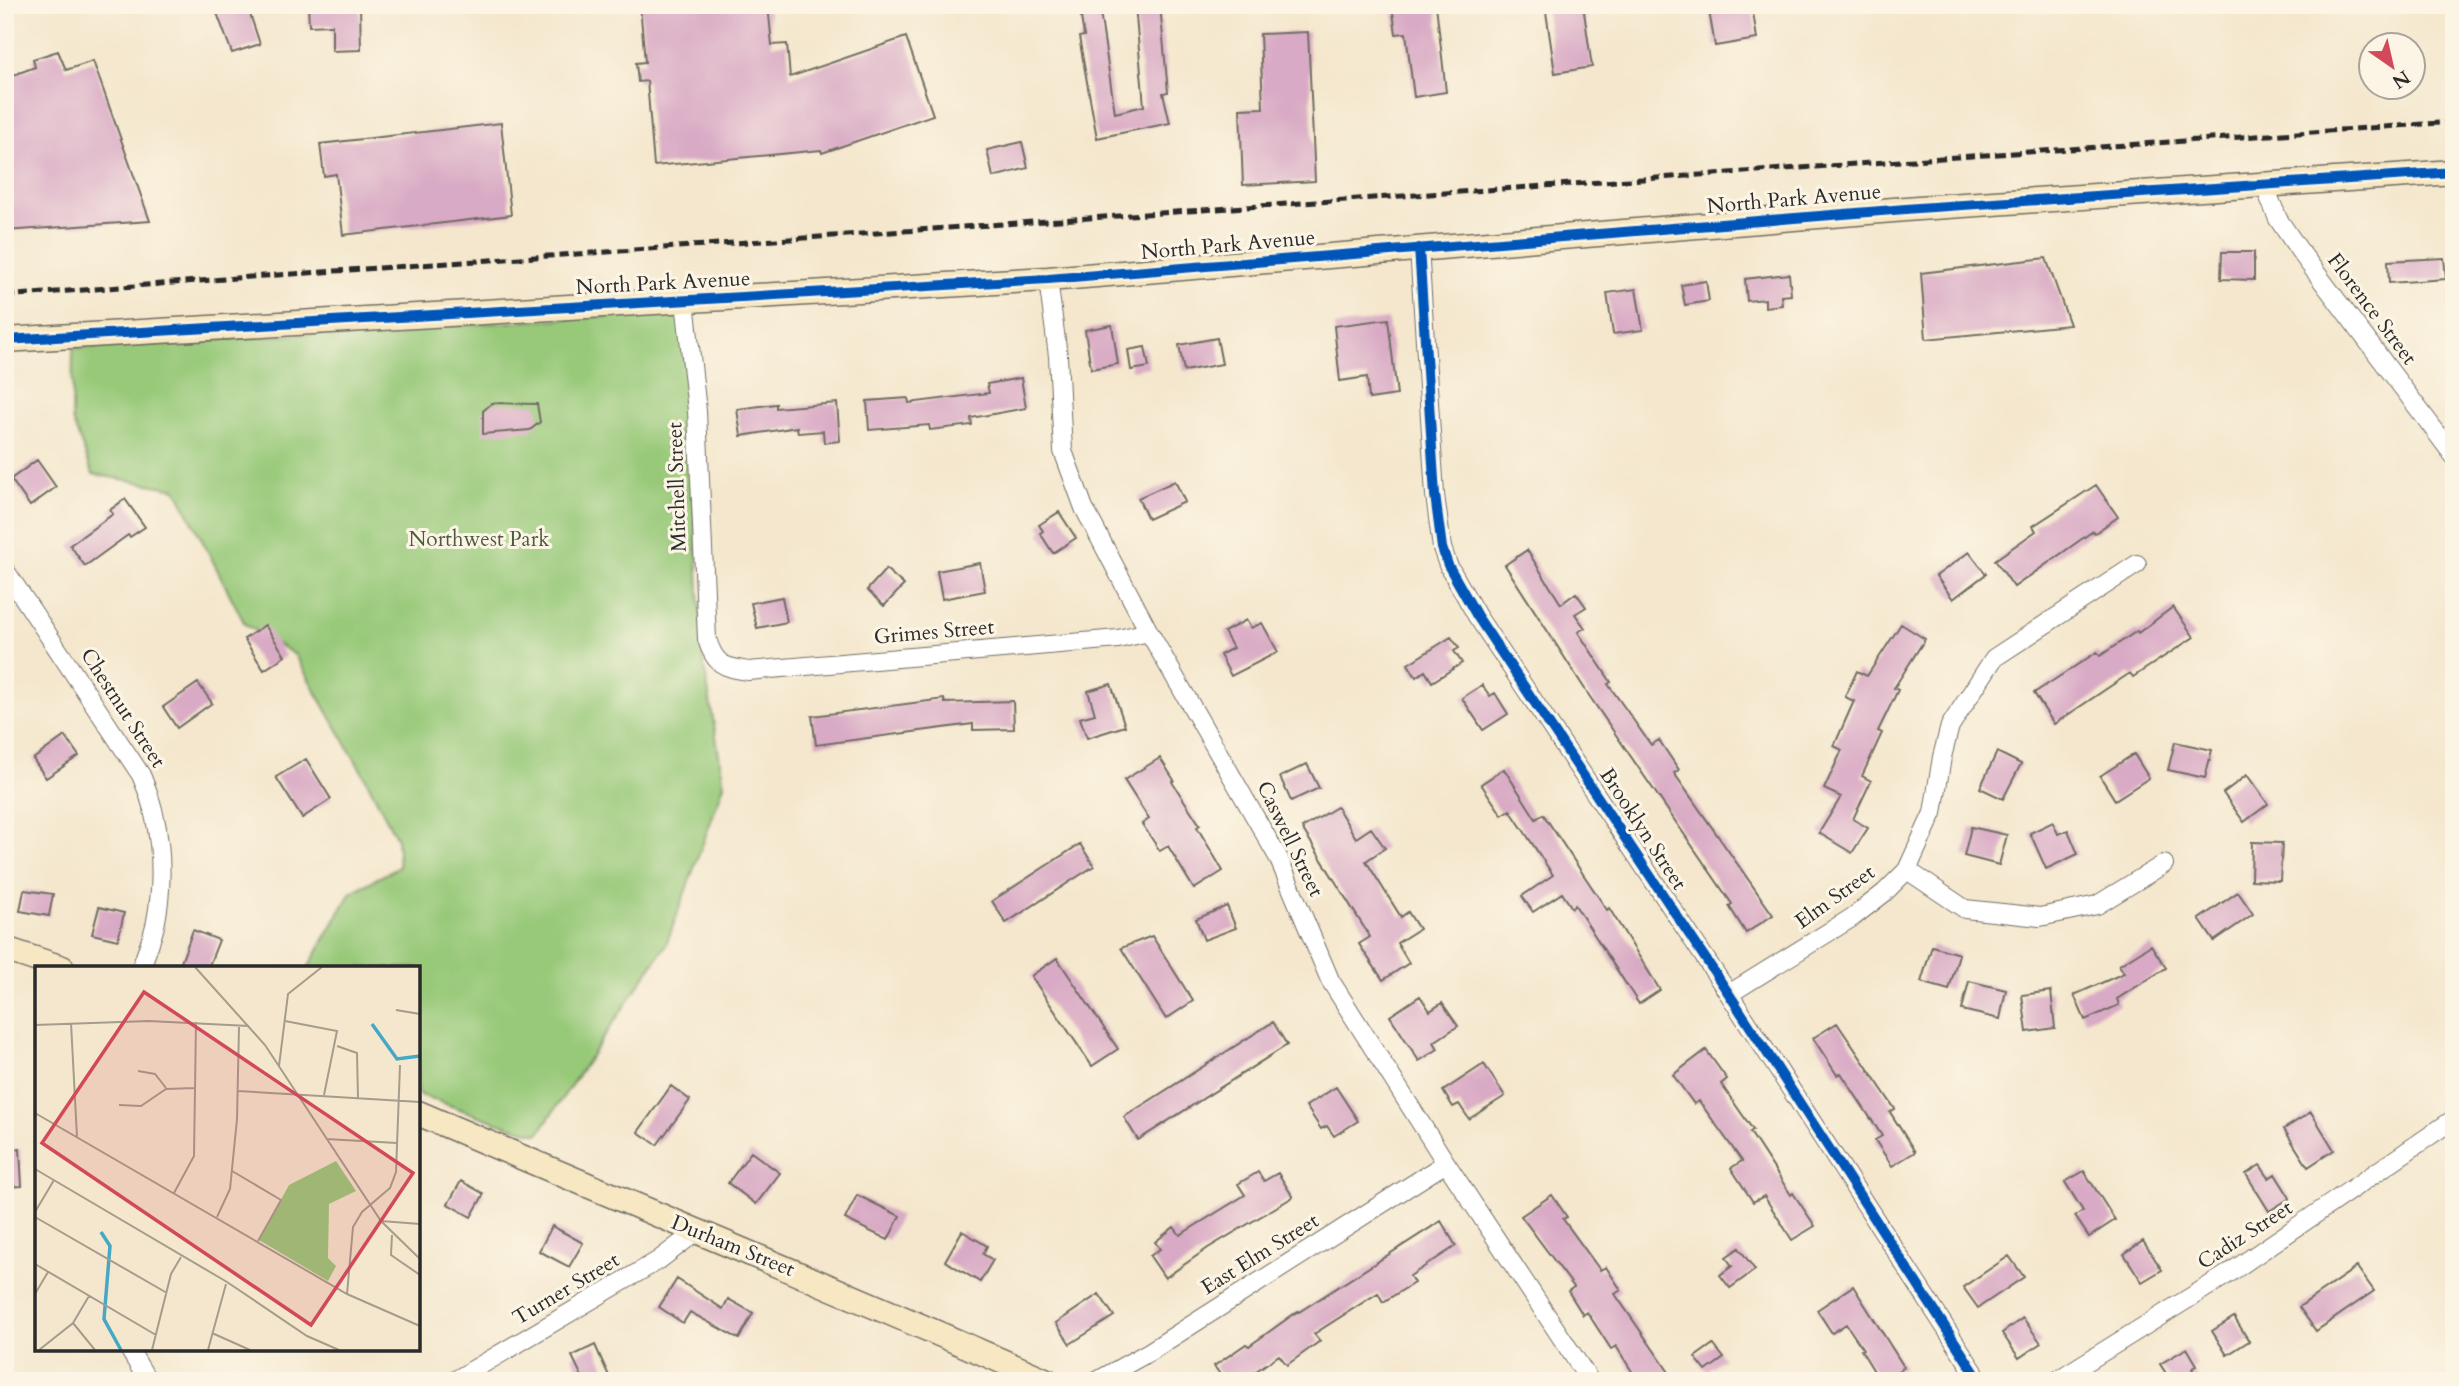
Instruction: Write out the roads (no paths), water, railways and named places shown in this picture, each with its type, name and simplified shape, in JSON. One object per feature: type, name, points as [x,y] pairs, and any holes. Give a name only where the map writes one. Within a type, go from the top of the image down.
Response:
[{"type":"street","name":"North Park Avenue","points":[[5,340],[1048,279],[1918,208],[2454,172]]},
{"type":"street","name":"Florence Street","points":[[2264,185],[2278,219],[2299,250],[2454,456]]},
{"type":"street","name":"Brooklyn Street","points":[[1419,248],[1435,495],[1442,548],[1448,565],[1477,616],[1729,995],[1980,1381]]},
{"type":"street","name":"Caswell Street","points":[[1048,279],[1058,356],[1063,451],[1084,508],[1149,632],[1278,857],[1331,980],[1446,1163],[1590,1381]]},
{"type":"street","name":"Mitchell Street","points":[[685,301],[697,411],[708,639],[712,654],[724,665]]},
{"type":"street","name":"Elm Street","points":[[1729,995],[1853,917],[1884,893],[1907,870],[1933,813],[1950,726],[1994,658],[2137,564]]},
{"type":"street","name":"Chestnut Street","points":[[5,570],[141,775],[148,792],[161,857],[156,922],[142,966]]},
{"type":"street","name":"Grimes Street","points":[[724,665],[748,671],[1118,639],[1149,632]]},
{"type":"street","points":[[1907,870],[1965,909],[2040,917],[2097,905],[2164,864]]},
{"type":"street","points":[[5,949],[56,966]]},
{"type":"street","name":"Durham Street","points":[[420,1114],[769,1260],[1047,1381]]},
{"type":"street","name":"Cadiz Street","points":[[2056,1381],[2231,1272],[2454,1119]]},
{"type":"street","name":"East Elm Street","points":[[1097,1381],[1149,1352],[1446,1163]]},
{"type":"street","name":"Turner Street","points":[[454,1381],[659,1260],[697,1231]]},
{"type":"street","points":[[130,1351],[148,1381]]},
{"type":"railway","points":[[5,296],[2454,122]]},
{"type":"park label","name":"Northwest Park","points":[[479,539]]}]
